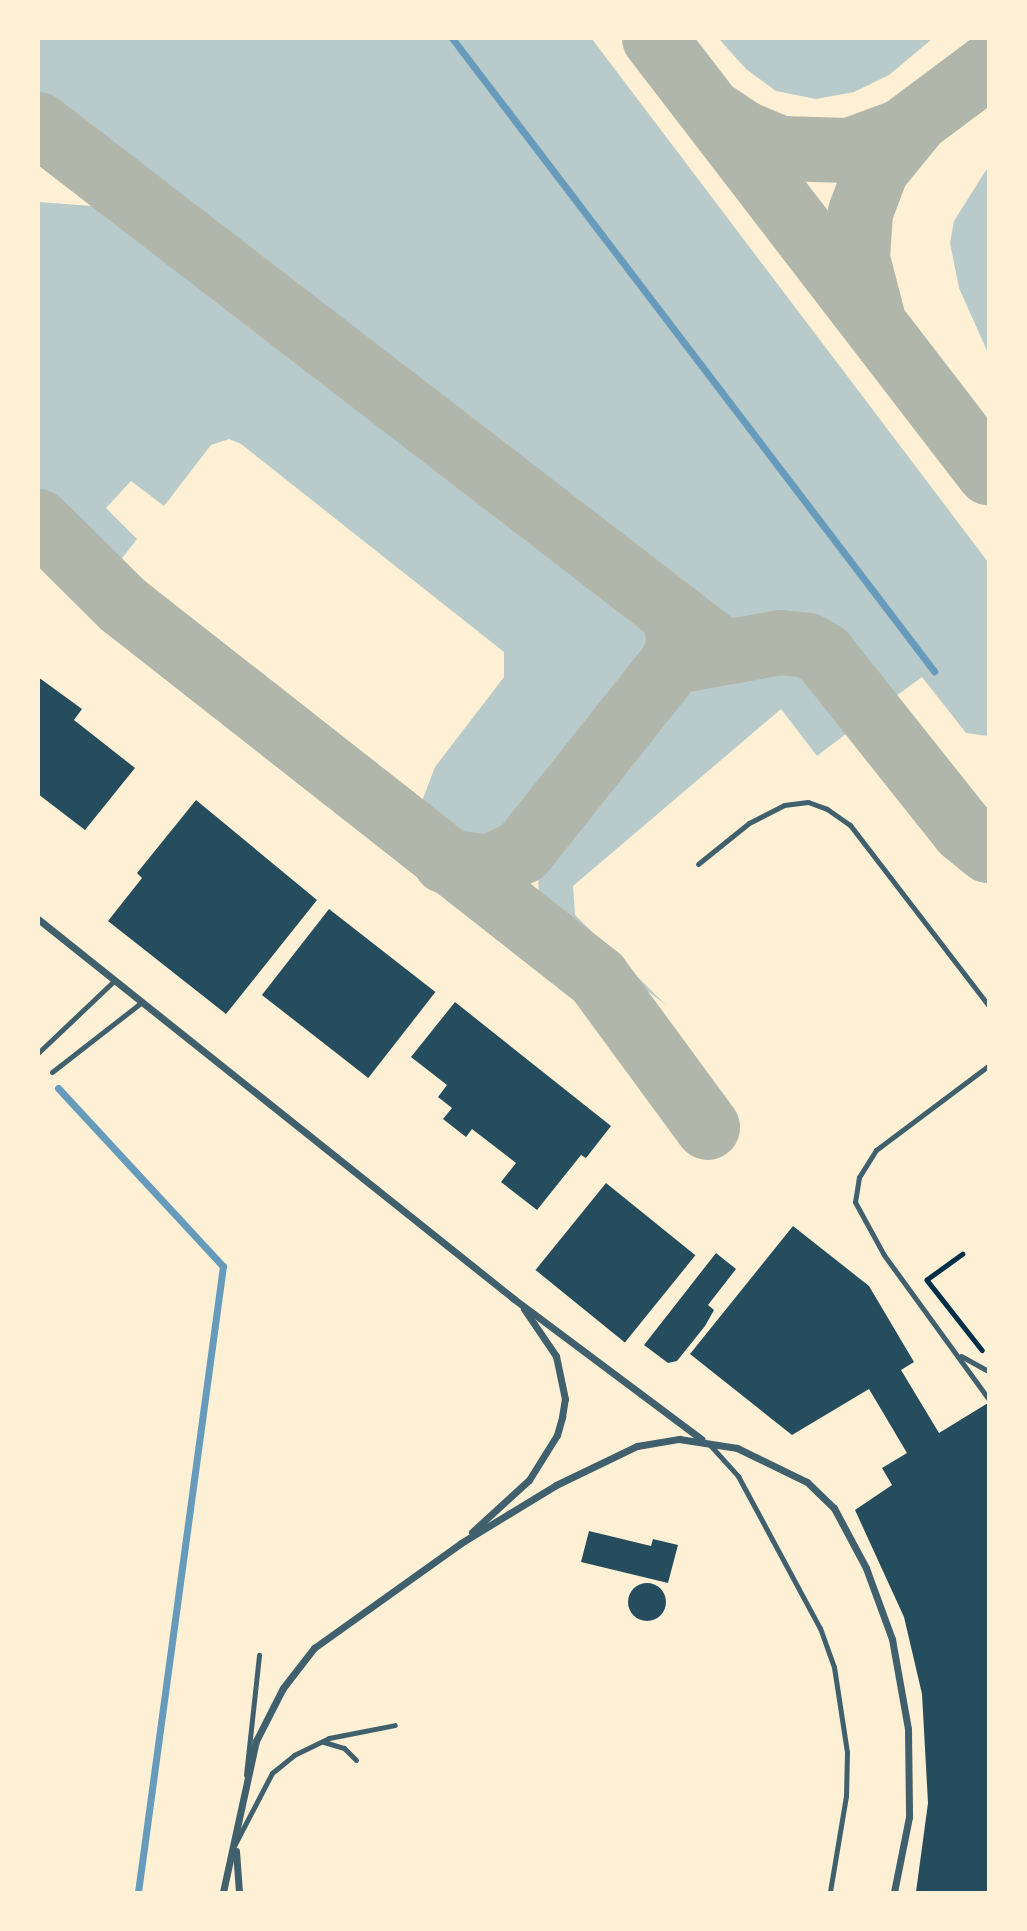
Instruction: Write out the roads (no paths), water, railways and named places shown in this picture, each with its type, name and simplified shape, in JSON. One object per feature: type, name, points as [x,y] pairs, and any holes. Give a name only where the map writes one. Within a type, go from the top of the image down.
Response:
[{"type":"street","points":[[38,919],[514,1299],[701,1439]]},
{"type":"street","points":[[461,1543],[529,1480],[557,1435],[562,1417],[565,1399],[556,1356],[533,1319],[514,1299]]},
{"type":"street","points":[[223,1892],[235,1844],[244,1788],[267,1716],[314,1648],[461,1543],[606,1459],[656,1441],[701,1439],[750,1452],[816,1489],[834,1508],[866,1568],[892,1639],[908,1729],[909,1817],[894,1892]]},
{"type":"street","points":[[235,1844],[239,1892]]},
{"type":"lane","points":[[698,864],[750,823],[784,805],[808,802],[827,809],[850,825],[989,1004]]},
{"type":"lane","points":[[38,1053],[115,980]]},
{"type":"lane","points":[[52,1072],[142,1002]]},
{"type":"lane","points":[[989,1066],[876,1150],[859,1177],[855,1202],[884,1255],[989,1398]]},
{"type":"lane","points":[[957,1354],[989,1371]]},
{"type":"lane","points":[[701,1439],[727,1460],[738,1476],[828,1647],[846,1752],[846,1796],[830,1892]]},
{"type":"lane","points":[[244,1788],[260,1655]]},
{"type":"lane","points":[[235,1844],[272,1773],[313,1744],[395,1725]]},
{"type":"lane","points":[[313,1744],[328,1742],[344,1748],[356,1760]]},
{"type":"waterway","points":[[452,38],[934,671]]},
{"type":"waterway","points":[[58,1088],[223,1266],[138,1892]]}]
